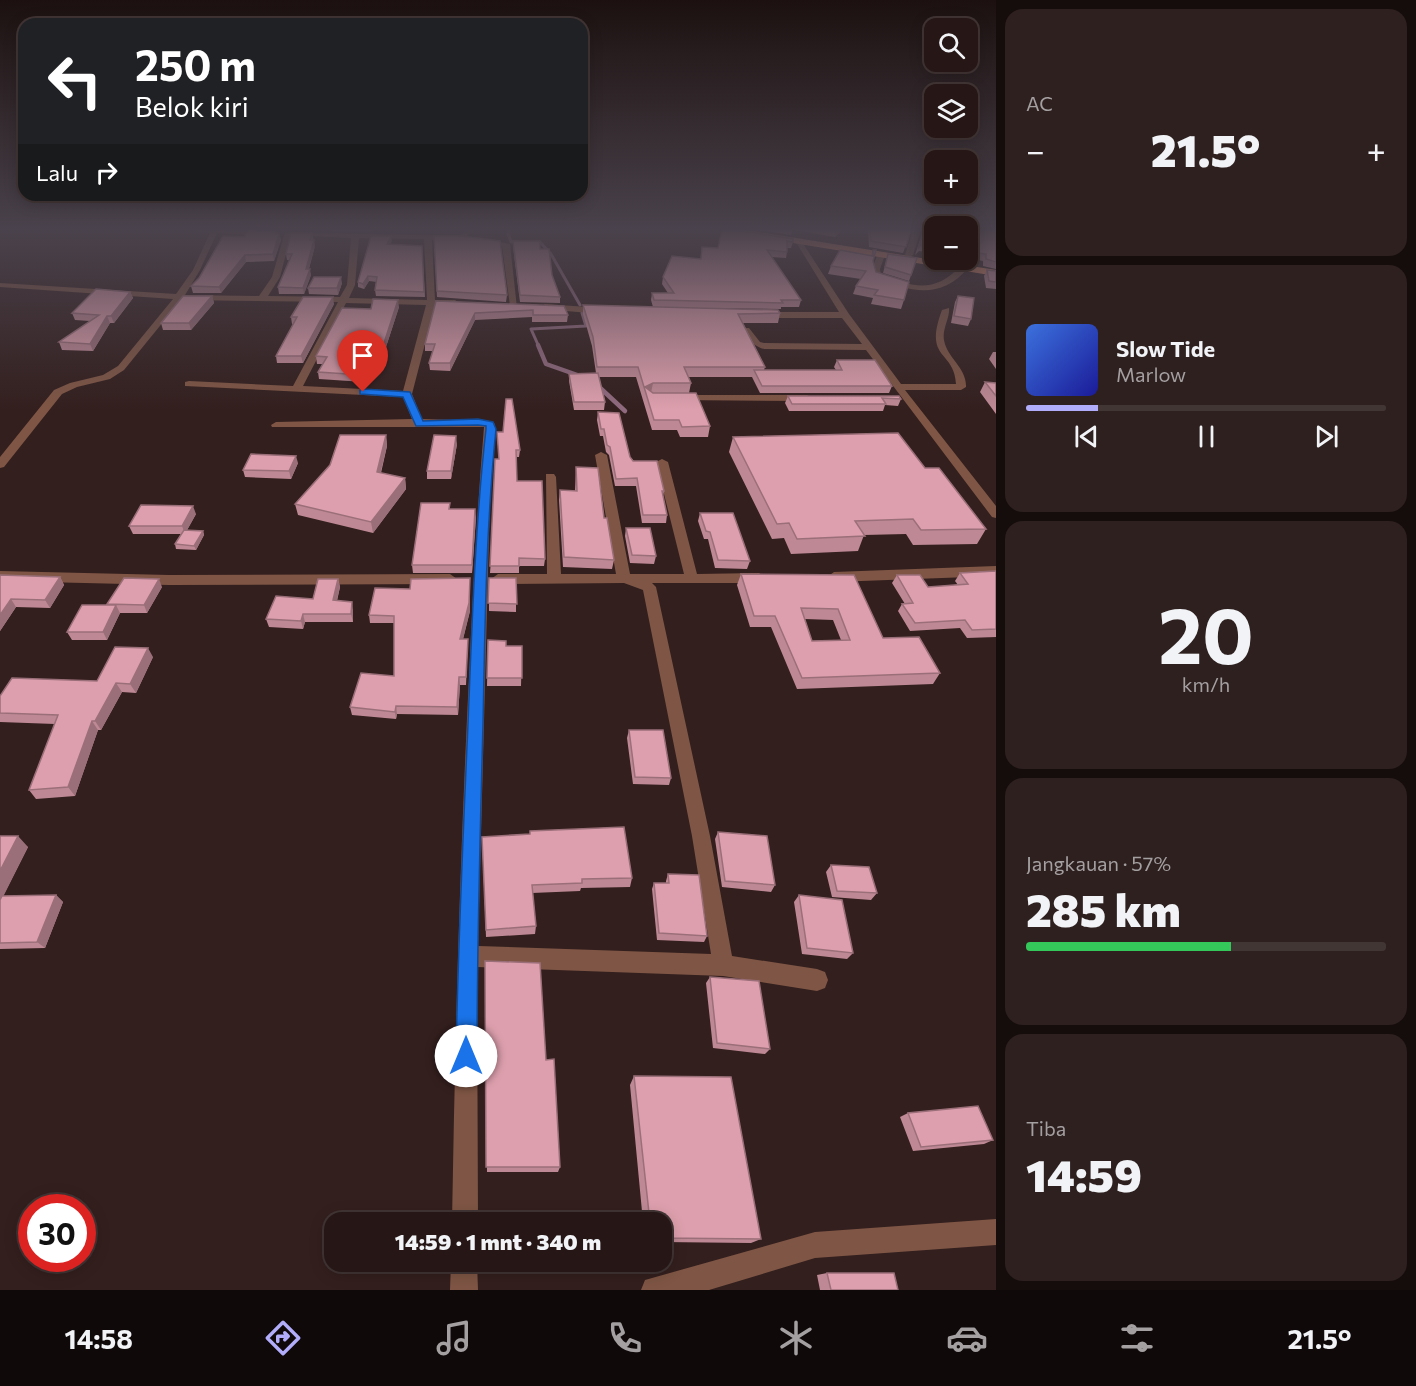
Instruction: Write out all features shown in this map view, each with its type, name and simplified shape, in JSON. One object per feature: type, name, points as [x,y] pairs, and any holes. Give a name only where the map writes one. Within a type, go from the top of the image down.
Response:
[{"type":"street","points":[[78,290],[180,297],[461,303]]},
{"type":"street","points":[[0,465],[58,392],[69,386],[100,380],[116,373],[184,290]]},
{"type":"street","points":[[264,298],[268,290]]},
{"type":"street","points":[[297,388],[347,290]]},
{"type":"street","points":[[419,424],[407,394],[431,302],[430,290]]},
{"type":"street","points":[[512,290],[514,306]]},
{"type":"street","points":[[829,290],[900,394],[996,514]]},
{"type":"street","points":[[504,305],[525,306]]},
{"type":"street","points":[[536,307],[612,311]]},
{"type":"street","points":[[900,394],[961,387],[960,376],[944,353],[939,338],[946,310]]},
{"type":"street","points":[[750,315],[845,315]]},
{"type":"street","points":[[746,330],[756,344],[765,346],[869,347]]},
{"type":"street","points":[[189,384],[407,394]]},
{"type":"street","points":[[662,398],[822,398]]},
{"type":"street","points":[[276,425],[455,422],[490,424],[480,579],[467,961],[465,1212]]},
{"type":"street","points":[[601,455],[624,578]]},
{"type":"street","points":[[663,462],[692,579]]},
{"type":"street","points":[[550,477],[554,580]]},
{"type":"street","points":[[823,578],[996,571]]},
{"type":"street","points":[[0,576],[169,580],[768,578]]},
{"type":"street","points":[[624,578],[648,588],[702,836],[723,965]]},
{"type":"street","points":[[467,961],[481,955],[723,965],[817,980]]},
{"type":"street","points":[[655,1290],[688,1283],[814,1245],[996,1232]]},
{"type":"street","points":[[464,1272],[464,1290]]},
{"type":"building","points":[[95,290],[130,292],[111,316],[107,316],[90,344],[59,342],[99,315],[72,313]]},
{"type":"building","points":[[380,290],[424,290],[424,292]]},
{"type":"building","points":[[506,290],[507,295],[437,291]]},
{"type":"building","points":[[519,290],[558,290],[560,297],[520,295]]},
{"type":"building","points":[[672,290],[794,290],[801,300],[781,300],[783,303],[654,300],[652,293],[674,293]]},
{"type":"building","points":[[878,290],[907,290],[904,300],[874,295]]},
{"type":"building","points":[[183,296],[212,296],[189,323],[161,323]]},
{"type":"building","points":[[958,296],[974,298],[971,319],[954,316]]},
{"type":"building","points":[[303,297],[333,297],[301,356],[276,356],[297,317],[291,317]]},
{"type":"building","points":[[373,299],[398,300],[384,343],[374,343],[363,375],[318,372],[327,357],[316,356],[342,308],[371,309]]},
{"type":"building","points":[[436,301],[564,306],[568,315],[533,315],[533,310],[475,313],[450,363],[429,363],[435,344],[425,344]]},
{"type":"building","points":[[583,305],[778,310],[780,313],[738,314],[765,367],[684,367],[691,383],[653,383],[645,387],[653,393],[696,393],[710,426],[682,427],[679,420],[654,420],[638,367],[597,367],[593,337]]},
{"type":"building","points":[[837,360],[875,360],[892,386],[762,386],[754,370],[842,370]]},
{"type":"building","points":[[598,373],[605,402],[574,402],[569,374]]},
{"type":"building","points":[[985,382],[996,383],[996,396]]},
{"type":"building","points":[[788,396],[899,396],[901,399],[882,398],[886,404],[792,404]]},
{"type":"building","points":[[506,399],[512,399],[520,450],[516,450],[517,481],[542,481],[545,559],[519,558],[519,566],[490,566],[495,459],[499,459],[497,432],[503,432]]},
{"type":"building","points":[[598,412],[619,413],[633,461],[657,461],[667,515],[643,515],[637,478],[616,479],[610,447],[607,445],[604,429],[601,429]]},
{"type":"building","points":[[898,433],[925,468],[939,468],[986,529],[921,530],[913,519],[855,521],[865,536],[797,539],[789,523],[777,524],[733,437]]},
{"type":"building","points":[[340,435],[386,435],[377,472],[405,478],[371,522],[295,504],[330,465]]},
{"type":"building","points":[[434,435],[456,436],[451,471],[427,471]]},
{"type":"building","points":[[251,454],[296,456],[289,471],[243,470]]},
{"type":"building","points":[[576,467],[598,468],[604,518],[607,518],[614,560],[564,557],[560,490],[577,491]]},
{"type":"building","points":[[421,503],[450,503],[449,509],[475,509],[472,565],[412,565]]},
{"type":"building","points":[[141,505],[193,506],[182,526],[129,526]]},
{"type":"building","points":[[700,513],[733,513],[750,561],[718,560],[710,532],[706,531]]},
{"type":"building","points":[[626,528],[650,528],[656,556],[632,555]]},
{"type":"building","points":[[184,530],[203,531],[194,546],[175,544]]},
{"type":"building","points":[[996,571],[996,629],[972,630],[965,620],[915,623],[902,604],[913,603],[897,575],[920,575],[928,587],[968,584],[960,573]]},
{"type":"building","points":[[741,574],[854,575],[883,638],[919,637],[940,673],[802,678],[775,616],[754,616]],"holes":[[[801,608],[838,609],[850,640],[812,641]]]},
{"type":"building","points":[[0,575],[60,577],[45,600],[11,599],[0,615]]},
{"type":"building","points":[[124,578],[159,579],[144,605],[107,604]]},
{"type":"building","points":[[470,578],[469,603],[460,639],[468,639],[466,677],[459,677],[457,707],[396,706],[395,712],[350,707],[361,673],[394,676],[394,616],[369,615],[375,588],[410,589],[411,579]]},
{"type":"building","points":[[489,578],[516,578],[517,604],[488,603]]},
{"type":"building","points":[[318,579],[338,579],[333,600],[352,602],[351,614],[303,614],[301,621],[266,619],[276,596],[313,599]]},
{"type":"building","points":[[82,605],[116,605],[103,632],[67,632]]},
{"type":"building","points":[[488,640],[506,641],[506,646],[522,646],[522,678],[487,678]]},
{"type":"building","points":[[115,647],[148,648],[130,684],[116,683],[95,721],[92,721],[68,787],[29,790],[58,715],[0,713],[0,696],[12,678],[97,681]]},
{"type":"building","points":[[629,730],[663,730],[671,778],[635,777]]},
{"type":"building","points":[[624,827],[632,878],[582,879],[582,883],[532,885],[536,926],[486,930],[482,837],[530,834],[530,831]]},
{"type":"building","points":[[718,832],[767,836],[775,885],[725,881]]},
{"type":"building","points":[[0,836],[18,836],[0,871]]},
{"type":"building","points":[[831,865],[869,867],[877,893],[837,891]]},
{"type":"building","points":[[668,874],[699,875],[707,936],[659,933],[654,883],[669,883]]},
{"type":"building","points":[[56,895],[37,942],[0,943],[0,900],[2,896]]},
{"type":"building","points":[[799,895],[842,900],[853,953],[807,948]]},
{"type":"building","points":[[485,961],[540,963],[546,1060],[554,1059],[560,1167],[486,1167]]},
{"type":"building","points":[[710,977],[759,981],[770,1049],[717,1043]]},
{"type":"building","points":[[634,1076],[731,1077],[761,1239],[672,1238],[672,1212],[649,1212]]},
{"type":"building","points":[[978,1106],[993,1140],[921,1147],[908,1113]]},
{"type":"building","points":[[827,1273],[894,1273],[898,1290],[831,1290]]},
{"type":"waterway","points":[[572,290],[580,305]]},
{"type":"waterway","points":[[539,347],[531,329],[586,326],[582,313]]},
{"type":"waterway","points":[[538,345],[546,364],[583,377]]},
{"type":"waterway","points":[[597,385],[625,411]]},
{"type":"route","points":[[363,392],[407,394],[419,424],[478,422],[490,424],[491,429],[484,496],[480,579],[472,788],[466,1056]]}]
